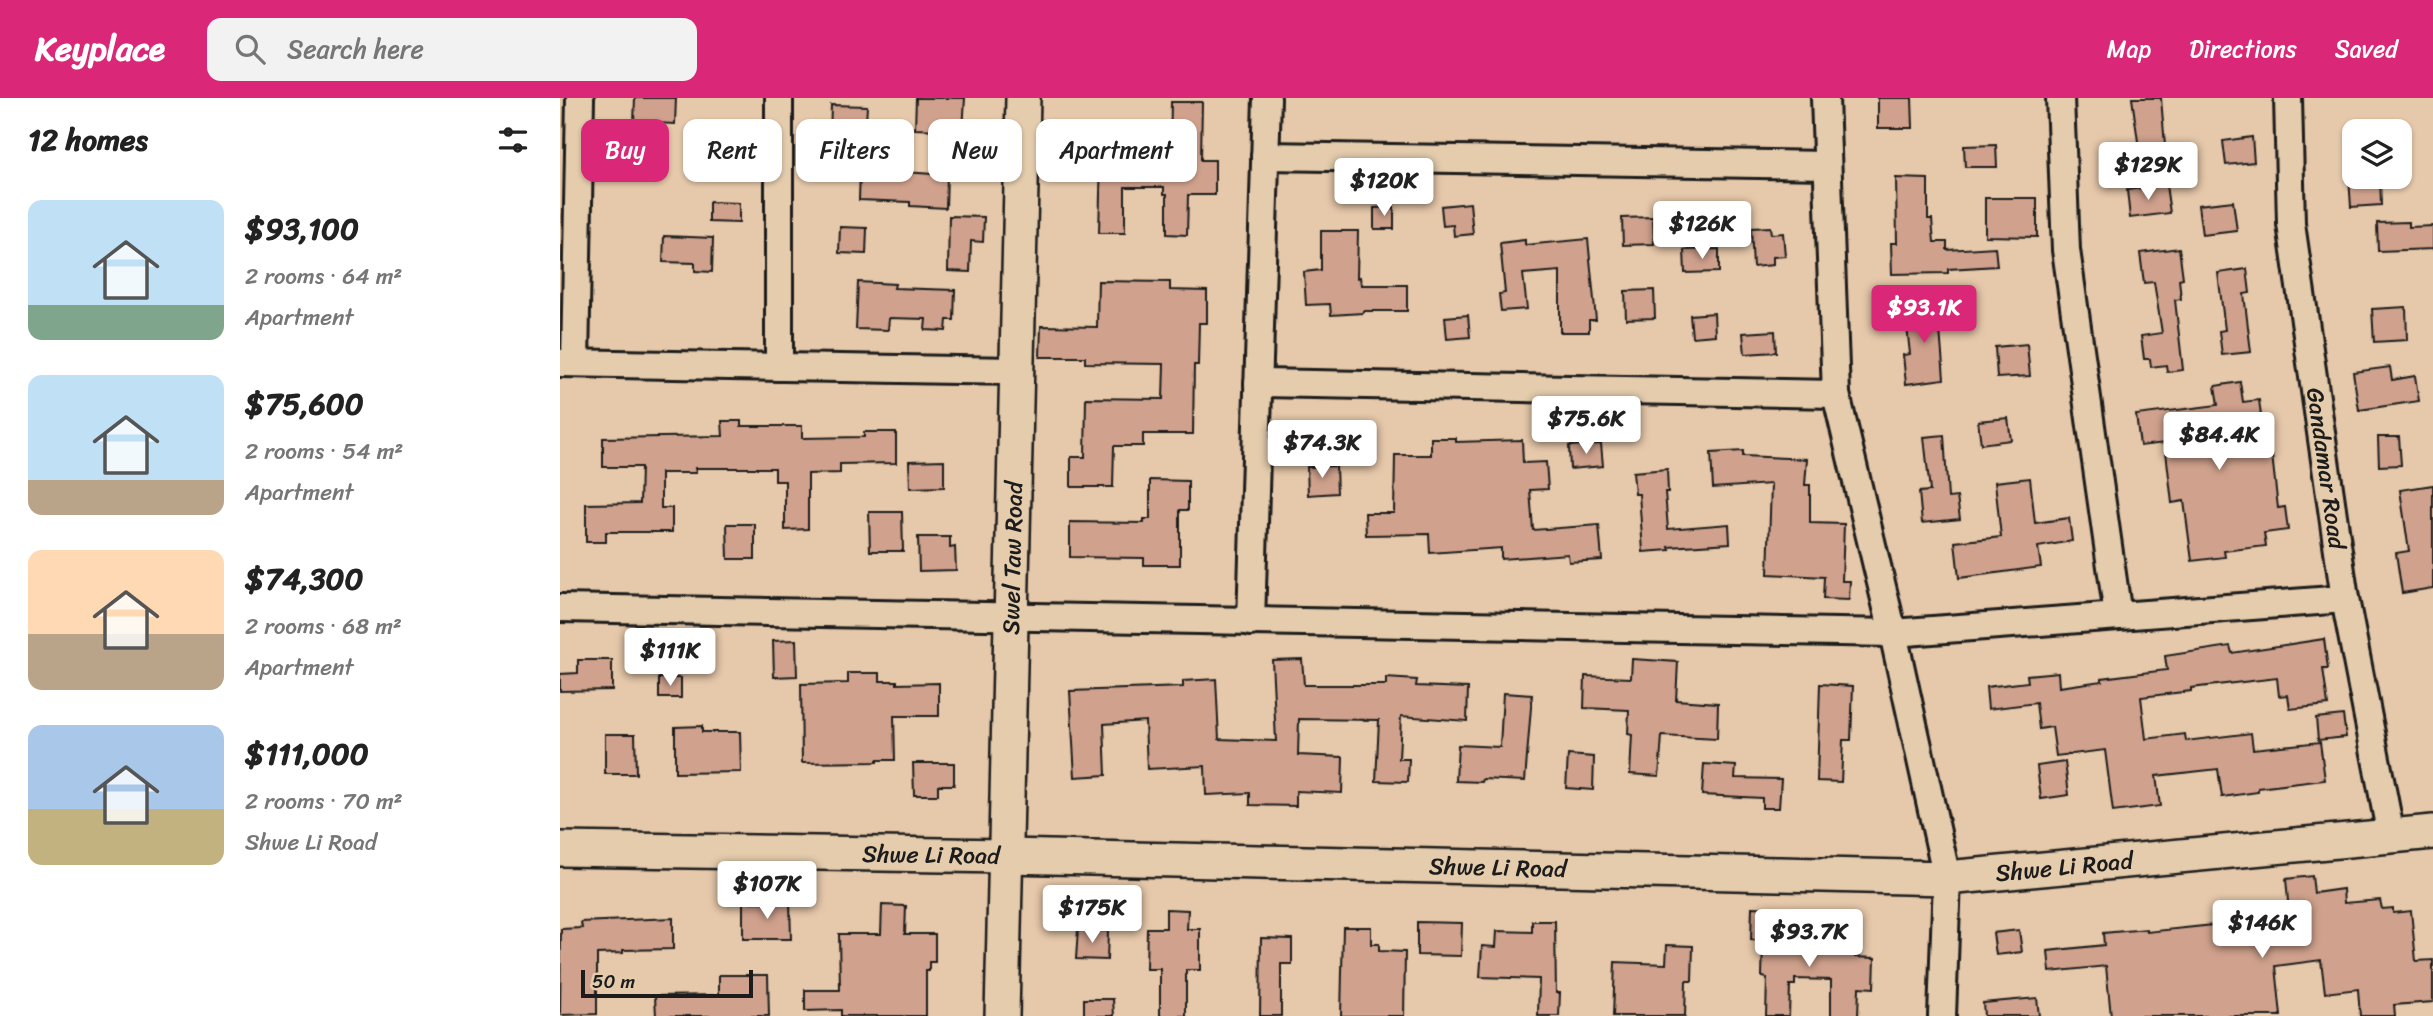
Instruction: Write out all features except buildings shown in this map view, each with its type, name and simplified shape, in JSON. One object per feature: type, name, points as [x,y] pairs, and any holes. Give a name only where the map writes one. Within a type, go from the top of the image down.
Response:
[{"type":"street","points":[[580,98],[567,363],[1016,371]]},
{"type":"street","points":[[779,98],[779,367]]},
{"type":"street","name":"Swel Taw Road","points":[[1002,1016],[1023,98]]},
{"type":"street","points":[[1251,622],[1266,98]]},
{"type":"street","points":[[1825,98],[1836,394],[1893,633],[1947,878],[1942,1016]]},
{"type":"street","points":[[2060,98],[2066,250],[2118,616]]},
{"type":"street","name":"Gandamar Road","points":[[2288,98],[2291,224],[2345,599],[2391,836]]},
{"type":"street","points":[[1265,156],[1827,165]]},
{"type":"street","points":[[1258,383],[1836,394]]},
{"type":"street","points":[[560,608],[1893,633],[2345,599]]},
{"type":"street","name":"Shwe Li Road","points":[[560,849],[1006,856],[1947,878],[2433,832]]}]
